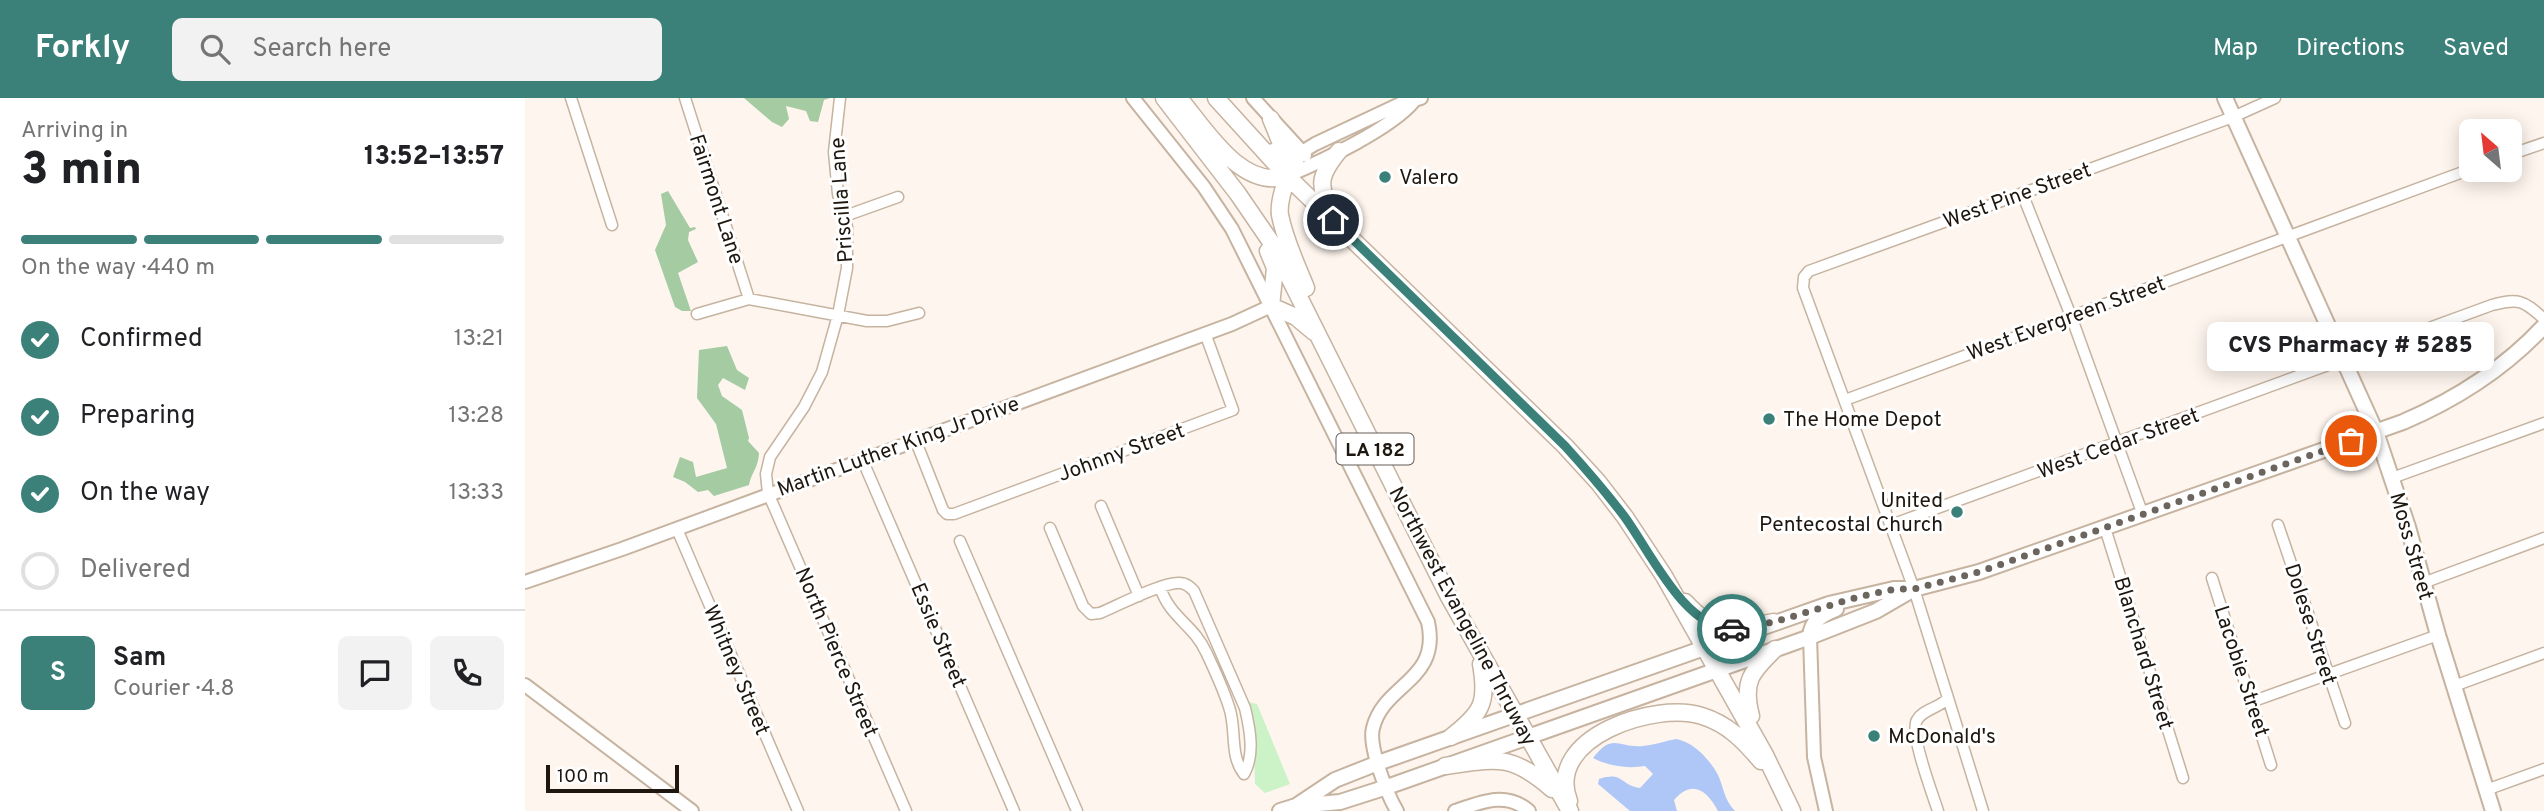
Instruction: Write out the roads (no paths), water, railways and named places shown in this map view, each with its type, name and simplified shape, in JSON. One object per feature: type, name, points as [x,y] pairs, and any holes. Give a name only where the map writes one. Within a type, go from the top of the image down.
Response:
[{"type":"highway","name":"Northwest Evangeline Thruway","points":[[1164,98],[1238,194],[1273,245],[1429,559],[1479,652],[1569,807]]},
{"type":"highway","points":[[1179,98],[1231,160],[1255,174],[1279,179],[1287,176]]},
{"type":"highway","points":[[1216,98],[1287,176],[1573,455],[1625,517],[1704,646],[1779,781],[1792,811]]},
{"type":"highway","points":[[1271,119],[1283,152],[1287,176],[1281,194],[1280,212],[1285,235],[1358,414]]},
{"type":"highway","points":[[1259,147],[1308,158]]},
{"type":"highway","points":[[1339,151],[1324,168],[1322,196],[1347,234]]},
{"type":"highway","points":[[1258,226],[1275,268],[1271,306],[1296,317],[1320,337]]},
{"type":"highway","points":[[1667,582],[1694,612],[1710,625],[1730,630],[1774,622]]},
{"type":"highway","points":[[1756,739],[1746,697],[1749,680],[1758,666],[1775,649]]},
{"type":"highway","points":[[1451,737],[1468,724],[1480,709],[1485,690],[1479,652]]},
{"type":"highway","points":[[1569,807],[1566,779],[1574,755],[1581,747],[1605,732],[1665,712],[1704,716],[1736,733],[1779,781]]},
{"type":"highway","points":[[1445,766],[1497,758],[1534,773],[1569,807]]},
{"type":"main road","name":"Moss Street","points":[[2225,98],[2376,432],[2409,527],[2453,686],[2493,811]]},
{"type":"main road","points":[[1296,806],[1335,780],[1378,763],[1704,646],[1858,597],[1895,589],[1914,589],[1979,572],[2376,432],[2424,413],[2480,382],[2521,349],[2544,326]]},
{"type":"main road","points":[[1280,811],[1296,806],[1340,802],[1387,787],[1810,637],[1876,611],[1914,589]]},
{"type":"main road","points":[[1810,637],[1815,621],[1858,597]]},
{"type":"street","points":[[571,98],[612,225]]},
{"type":"street","name":"Fairmont Lane","points":[[685,98],[749,299]]},
{"type":"street","name":"Priscilla Lane","points":[[768,493],[767,474],[771,457],[813,393],[822,372],[838,315],[847,268],[845,216],[838,194],[834,162],[840,98]]},
{"type":"street","name":"Northwest Evangeline Thruway","points":[[1133,98],[1233,229],[1428,622],[1431,645],[1429,655],[1420,669],[1379,713],[1373,727],[1372,744],[1397,811]]},
{"type":"street","points":[[1254,98],[1308,158]]},
{"type":"street","name":"West Pine Street","points":[[1845,400],[1803,288],[1804,277],[1809,271],[2233,117],[2274,98]]},
{"type":"street","points":[[1308,158],[1339,151],[1404,114],[1417,100]]},
{"type":"street","points":[[1287,176],[1308,158],[1389,109],[1417,100]]},
{"type":"street","points":[[2522,151],[2544,143]]},
{"type":"street","name":"West Evergreen Street","points":[[1845,400],[2459,173]]},
{"type":"street","points":[[2022,193],[2071,316],[2143,515]]},
{"type":"street","points":[[845,216],[898,197]]},
{"type":"street","points":[[697,314],[749,299],[867,321],[887,321],[919,313]]},
{"type":"street","name":"West Cedar Street","points":[[1891,525],[2505,301],[2524,302],[2544,319]]},
{"type":"street","name":"Martin Luther King Jr Drive","points":[[525,582],[677,529],[1271,306]]},
{"type":"street","name":"Johnny Street","points":[[915,439],[945,512],[954,514],[1233,410],[1205,333]]},
{"type":"street","points":[[1845,400],[1914,589],[1983,811]]},
{"type":"street","points":[[2392,478],[2544,423]]},
{"type":"street","name":"Essie Street","points":[[862,459],[1014,811]]},
{"type":"street","name":"North Pierce Street","points":[[768,493],[906,811]]},
{"type":"street","points":[[1101,506],[1139,596]]},
{"type":"street","name":"Dolese Street","points":[[2278,525],[2345,723]]},
{"type":"street","points":[[1050,528],[1087,611],[1091,614],[1100,613],[1160,587],[1176,582],[1184,583],[1194,591],[1245,708],[1250,764],[1244,774],[1236,764],[1230,708],[1207,654],[1193,630],[1167,606],[1160,587]]},
{"type":"street","name":"Blanchard Street","points":[[2105,528],[2183,778]]},
{"type":"street","name":"Whitney Street","points":[[677,529],[798,811]]},
{"type":"street","points":[[2423,583],[2544,538]]},
{"type":"street","points":[[960,541],[1077,811]]},
{"type":"street","name":"Lacobie Street","points":[[2212,578],[2271,765]]},
{"type":"street","points":[[2251,702],[2438,635]]},
{"type":"street","points":[[1810,637],[1814,757],[1826,811]]},
{"type":"street","points":[[1207,654],[1218,648]]},
{"type":"street","points":[[2453,686],[2544,653]]},
{"type":"street","points":[[525,685],[692,811]]},
{"type":"street","points":[[1938,811],[1916,738],[1916,726],[1917,719],[1948,698]]},
{"type":"street","points":[[1232,722],[1248,720]]},
{"type":"street","points":[[2486,790],[2544,769]]},
{"type":"street","points":[[1455,811],[1497,799],[1515,802],[1529,811]]},
{"type":"water","points":[[1676,739],[1701,752],[1711,763],[1735,811],[1718,811],[1709,797],[1693,789],[1687,790],[1674,800],[1677,811],[1630,811],[1598,784],[1599,779],[1613,777],[1640,788],[1653,774],[1645,766],[1618,766],[1593,758],[1606,745],[1616,743],[1643,746]]},
{"type":"place","name":"Valero","points":[[1385,177]]},
{"type":"place","name":"The Home Depot","points":[[1769,419]]},
{"type":"place","name":"CVS Pharmacy # 5285","points":[[2351,441]]},
{"type":"place","name":"United Pentecostal Church","points":[[1957,512]]},
{"type":"place","name":"McDonald's","points":[[1874,736]]}]
